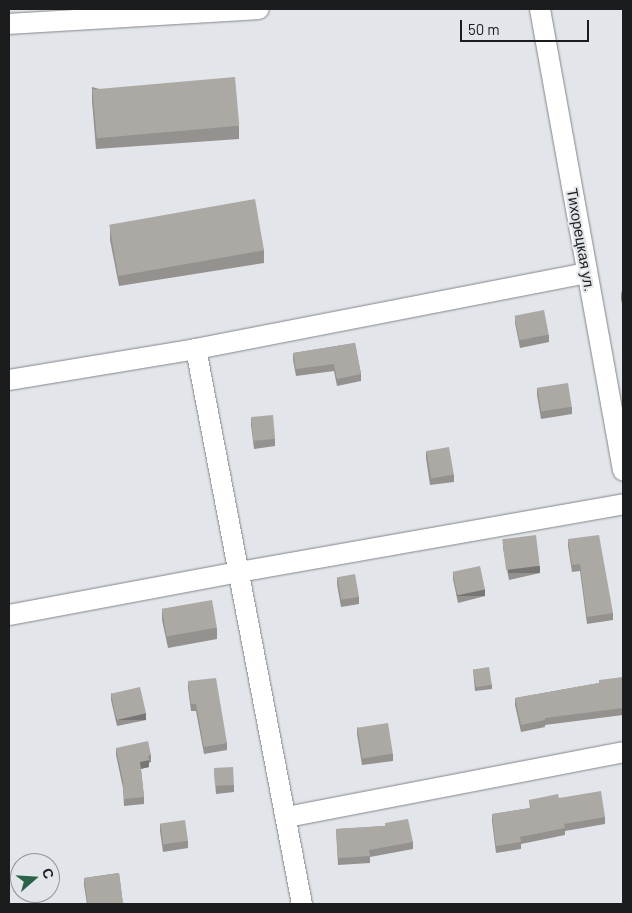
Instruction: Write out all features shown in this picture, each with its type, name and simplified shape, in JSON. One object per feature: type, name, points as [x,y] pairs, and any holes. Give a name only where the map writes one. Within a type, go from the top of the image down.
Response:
[{"type":"street","points":[[9,24],[259,9]]},
{"type":"street","name":"Тихорецкая ул.","points":[[540,9],[623,471]]},
{"type":"street","points":[[9,380],[196,349],[587,273]]},
{"type":"street","points":[[196,349],[287,817],[302,904]]},
{"type":"street","points":[[9,615],[623,504]]},
{"type":"street","points":[[287,817],[623,752]]},
{"type":"building","points":[[235,77],[239,126],[97,138],[93,89]]},
{"type":"building","points":[[255,199],[264,250],[118,276],[109,225]]},
{"type":"building","points":[[544,310],[549,335],[519,340],[515,316]]},
{"type":"building","points":[[355,343],[361,374],[337,379],[334,364],[296,369],[293,353]]},
{"type":"building","points":[[568,383],[572,407],[541,412],[537,388]]},
{"type":"building","points":[[273,415],[275,439],[253,441],[251,417]]},
{"type":"building","points":[[449,447],[454,475],[431,479],[426,451]]},
{"type":"building","points":[[536,535],[540,566],[506,570],[502,539]]},
{"type":"building","points":[[599,535],[613,613],[587,617],[580,564],[572,565],[568,539]]},
{"type":"building","points":[[480,566],[485,589],[458,595],[453,572]]},
{"type":"building","points":[[355,574],[359,597],[341,600],[337,577]]},
{"type":"building","points":[[212,600],[217,628],[167,636],[162,609]]},
{"type":"building","points":[[489,667],[492,685],[476,687],[473,670]]},
{"type":"building","points":[[623,677],[623,708],[545,718],[545,720],[521,725],[515,698],[599,683],[599,680]]},
{"type":"building","points":[[216,678],[227,743],[204,747],[196,704],[191,704],[188,681]]},
{"type":"building","points":[[140,687],[146,713],[117,720],[111,694]]},
{"type":"building","points":[[388,723],[393,754],[362,758],[357,728]]},
{"type":"building","points":[[148,741],[151,755],[148,756],[149,760],[140,762],[144,797],[124,799],[123,781],[116,748]]},
{"type":"building","points":[[233,767],[234,785],[215,786],[214,768]]},
{"type":"building","points":[[601,791],[605,817],[564,824],[565,828],[520,837],[521,842],[496,846],[492,814],[531,808],[529,800],[558,794],[559,798]]},
{"type":"building","points":[[408,819],[413,842],[369,850],[370,856],[338,858],[336,829],[385,826],[385,823]]},
{"type":"building","points":[[185,820],[188,841],[163,844],[160,823]]},
{"type":"building","points":[[119,873],[123,904],[88,904],[84,878]]}]
